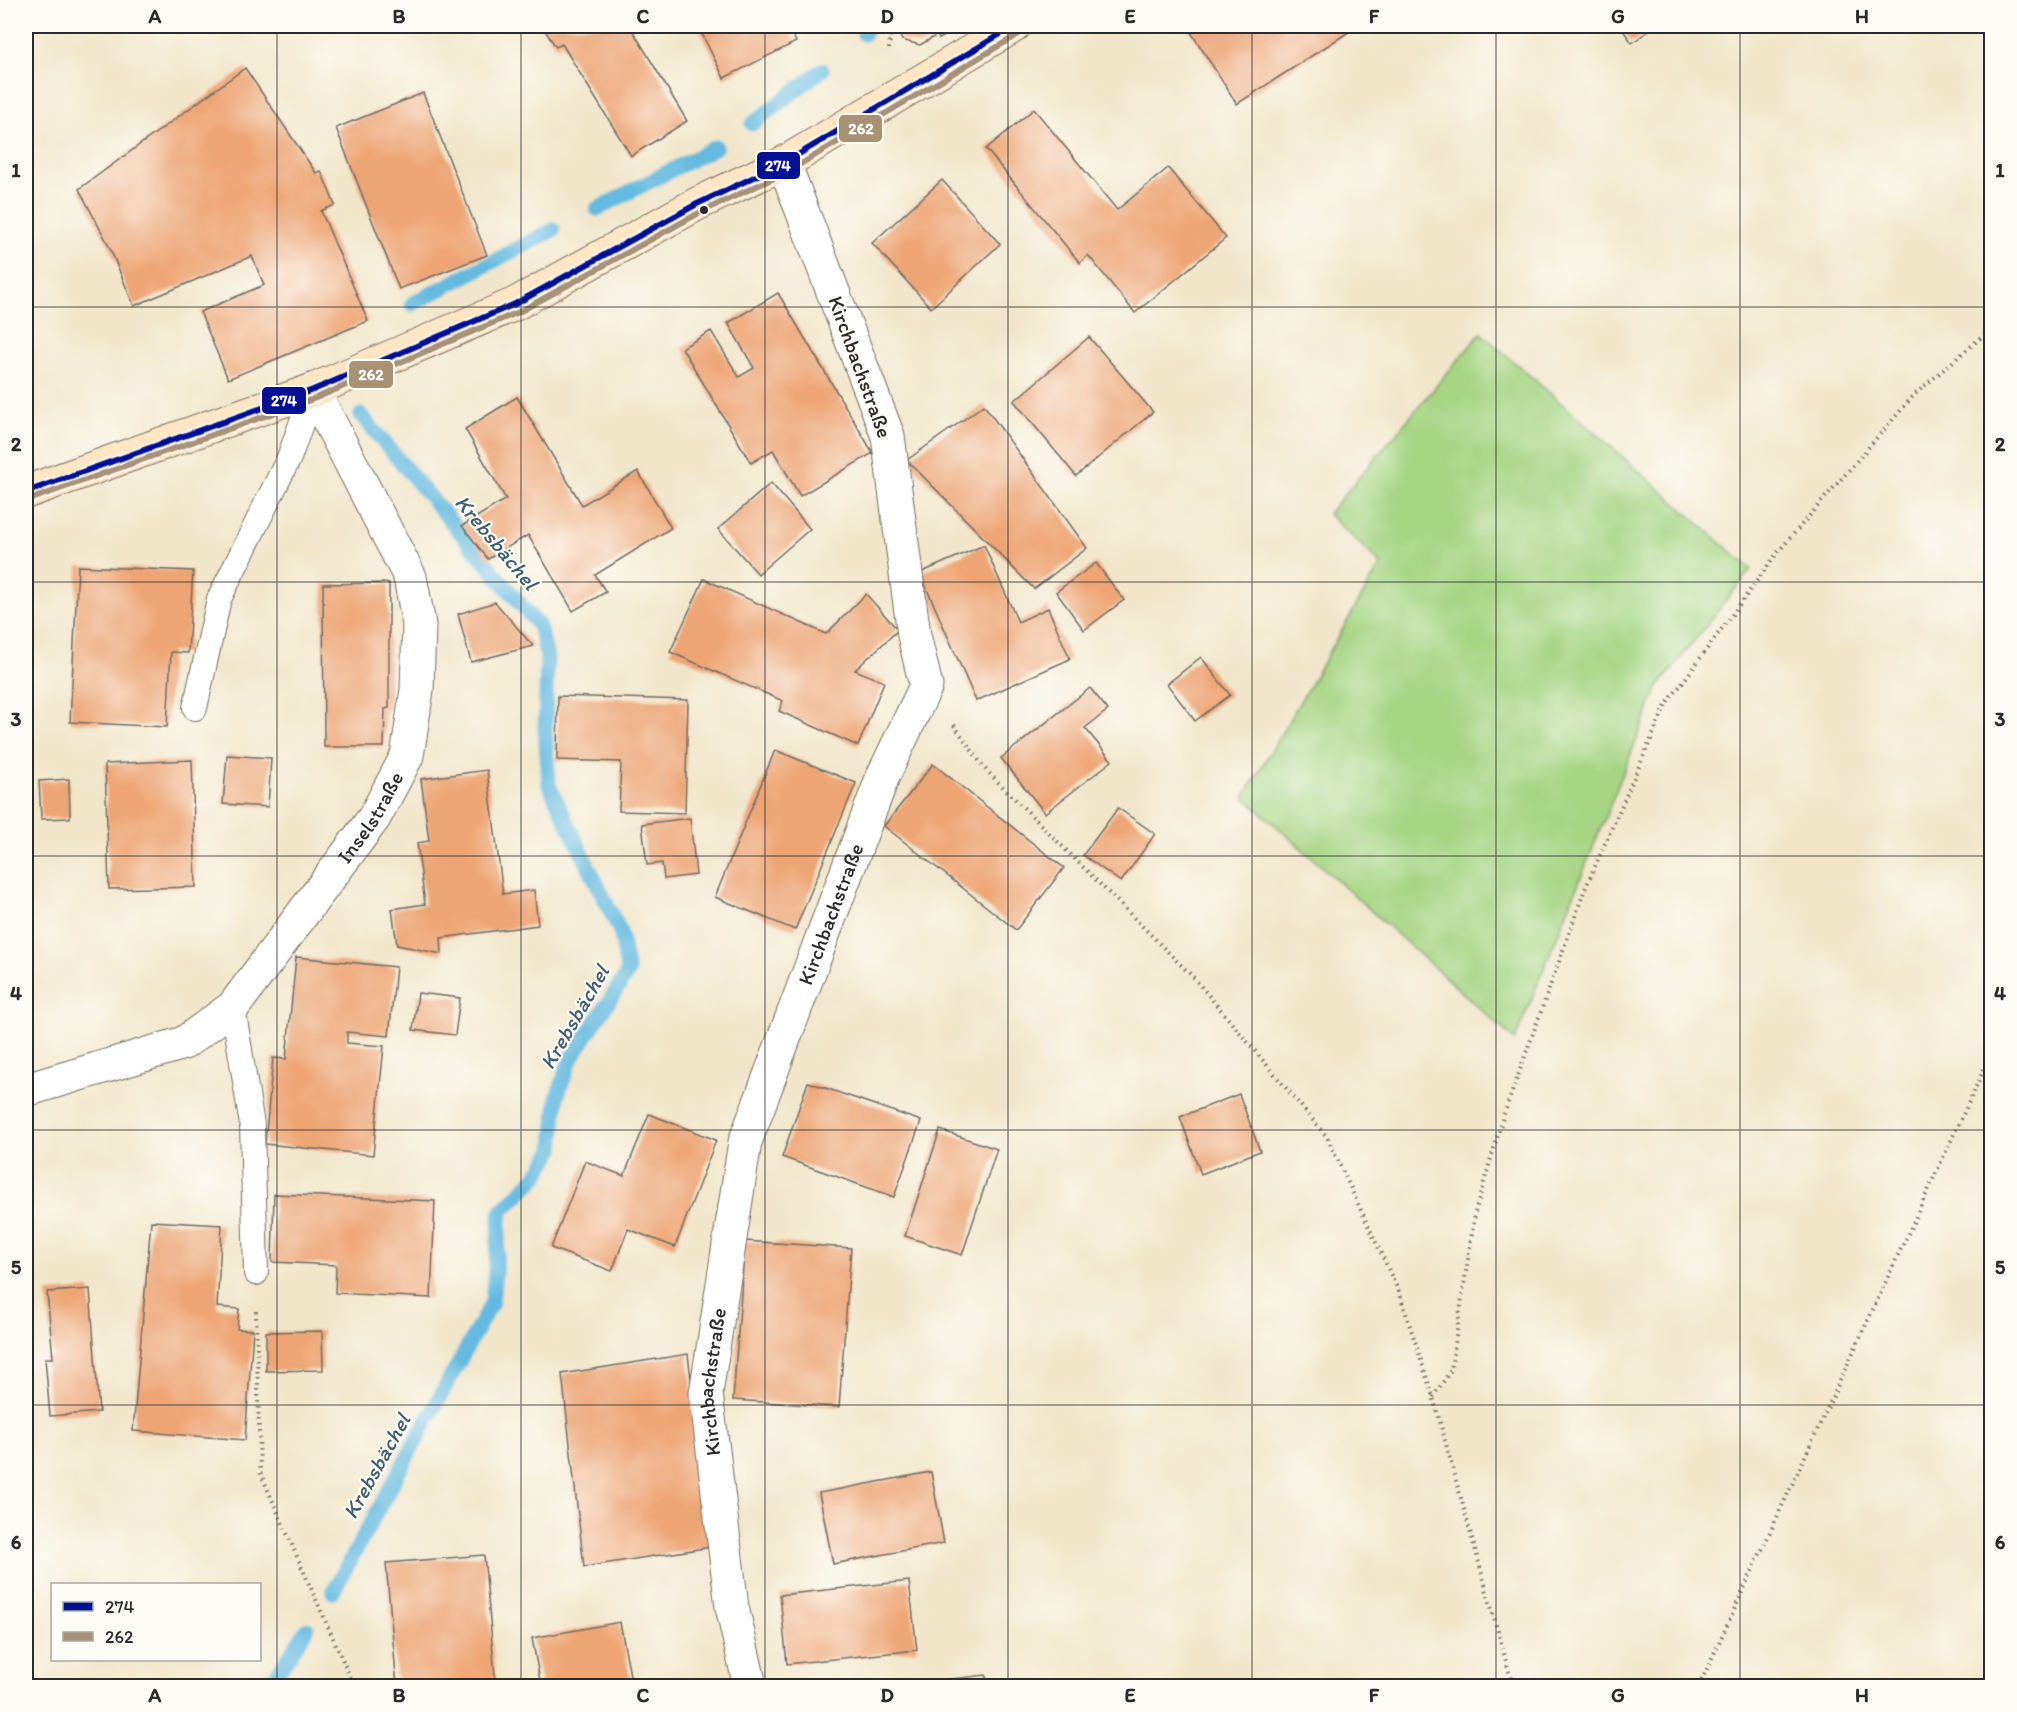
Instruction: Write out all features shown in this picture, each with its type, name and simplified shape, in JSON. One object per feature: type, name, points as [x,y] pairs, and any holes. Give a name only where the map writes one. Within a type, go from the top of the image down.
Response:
[{"type":"main road","points":[[26,492],[313,390],[515,304],[687,209],[784,163],[1014,26]]},
{"type":"street","name":"Kirchbachstraße","points":[[750,1686],[732,1607],[706,1393],[745,1143],[883,776],[926,686],[914,634],[888,436],[784,163]]},
{"type":"street","name":"Inselstraße","points":[[26,1090],[184,1043],[233,1007],[374,818],[407,756],[417,690],[419,625],[410,577],[313,390]]},
{"type":"lane","points":[[195,708],[219,599],[289,458],[313,390]]},
{"type":"lane","points":[[233,1007],[252,1125],[256,1273]]},
{"type":"path","points":[[1433,1397],[1451,1370],[1475,1213],[1503,1117],[1585,890],[1666,705],[1778,552],[1914,394],[1992,328]]},
{"type":"path","points":[[926,686],[985,769],[1194,978],[1327,1137],[1399,1292],[1433,1397],[1513,1686]]},
{"type":"path","points":[[1699,1686],[1992,1052]]},
{"type":"path","points":[[256,1273],[260,1472],[354,1686]]},
{"type":"green space","points":[[1481,333],[1751,569],[1658,687],[1515,1040],[1244,797],[1381,564],[1328,514]]},
{"type":"building","points":[[542,26],[630,26],[687,121],[631,156],[562,44],[556,47]]},
{"type":"building","points":[[698,26],[788,26],[796,42],[724,78]]},
{"type":"building","points":[[895,26],[965,26],[939,39],[937,35],[920,45],[902,40]]},
{"type":"building","points":[[1187,26],[1358,26],[1237,104]]},
{"type":"building","points":[[1620,26],[1655,26],[1632,43]]},
{"type":"building","points":[[245,68],[316,173],[321,171],[335,205],[321,211],[368,321],[228,379],[200,312],[264,285],[252,256],[134,306],[109,246],[79,189]]},
{"type":"building","points":[[423,93],[487,255],[399,289],[336,128]]},
{"type":"building","points":[[1034,109],[1117,210],[1168,168],[1226,238],[1135,313],[1088,255],[1080,263],[986,149]]},
{"type":"building","points":[[942,180],[1000,244],[931,308],[872,243]]},
{"type":"building","points":[[778,293],[873,453],[800,496],[773,450],[751,463],[682,348],[711,331],[739,377],[754,368],[728,323]]},
{"type":"building","points":[[1089,337],[1153,412],[1076,476],[1014,401]]},
{"type":"building","points":[[517,397],[582,505],[638,471],[671,528],[595,575],[606,592],[573,611],[528,535],[488,559],[462,526],[506,499],[465,429]]},
{"type":"building","points":[[984,405],[1087,548],[1034,589],[907,460]]},
{"type":"building","points":[[771,483],[810,529],[758,574],[718,529]]},
{"type":"building","points":[[984,545],[1018,622],[1048,608],[1070,659],[976,701],[920,573]]},
{"type":"building","points":[[1096,563],[1124,600],[1084,630],[1056,592]]},
{"type":"building","points":[[78,566],[193,571],[188,653],[171,652],[167,727],[70,722]]},
{"type":"building","points":[[704,579],[826,634],[866,594],[898,630],[855,670],[884,682],[858,746],[779,711],[783,701],[670,652]]},
{"type":"building","points":[[389,583],[389,708],[385,709],[384,747],[324,747],[323,584]]},
{"type":"building","points":[[495,602],[533,646],[471,662],[458,614]]},
{"type":"building","points":[[1201,657],[1230,695],[1195,721],[1167,684]]},
{"type":"building","points":[[1090,688],[1108,710],[1085,728],[1112,761],[1045,813],[1001,758]]},
{"type":"building","points":[[558,696],[688,700],[685,813],[619,811],[621,762],[557,760]]},
{"type":"building","points":[[775,750],[856,783],[795,930],[715,897]]},
{"type":"building","points":[[227,755],[271,758],[268,807],[223,804]]},
{"type":"building","points":[[192,760],[196,887],[109,889],[105,764]]},
{"type":"building","points":[[933,764],[1064,868],[1016,930],[884,826]]},
{"type":"building","points":[[487,770],[503,894],[534,890],[538,925],[441,938],[442,954],[397,945],[392,909],[425,904],[417,843],[429,841],[421,779]]},
{"type":"building","points":[[69,779],[70,818],[41,819],[39,781]]},
{"type":"building","points":[[1118,808],[1155,834],[1121,882],[1083,855]]},
{"type":"building","points":[[690,818],[696,875],[664,879],[662,863],[647,865],[642,824]]},
{"type":"building","points":[[296,957],[396,967],[389,1036],[347,1032],[347,1043],[384,1046],[373,1155],[265,1144],[273,1058],[286,1059]]},
{"type":"building","points":[[418,993],[460,998],[455,1035],[413,1030]]},
{"type":"building","points":[[808,1082],[921,1121],[894,1197],[782,1157]]},
{"type":"building","points":[[1239,1094],[1260,1151],[1201,1174],[1180,1117]]},
{"type":"building","points":[[649,1114],[716,1140],[675,1247],[628,1229],[612,1271],[551,1248],[585,1161],[624,1176]]},
{"type":"building","points":[[940,1130],[997,1149],[962,1255],[905,1236]]},
{"type":"building","points":[[274,1194],[435,1201],[431,1298],[335,1293],[336,1265],[272,1262]]},
{"type":"building","points":[[151,1221],[222,1225],[217,1307],[239,1309],[237,1329],[253,1330],[245,1440],[133,1431]]},
{"type":"building","points":[[745,1241],[851,1248],[839,1407],[733,1400]]},
{"type":"building","points":[[90,1289],[99,1412],[50,1416],[45,1358],[53,1358],[47,1292]]},
{"type":"building","points":[[322,1331],[323,1370],[266,1371],[266,1332]]},
{"type":"building","points":[[688,1354],[711,1547],[584,1567],[562,1374]]},
{"type":"building","points":[[931,1472],[944,1543],[833,1564],[819,1493]]},
{"type":"building","points":[[484,1555],[496,1686],[397,1686],[386,1563]]},
{"type":"building","points":[[909,1581],[917,1650],[787,1664],[780,1595]]},
{"type":"building","points":[[620,1622],[632,1686],[541,1686],[532,1638]]},
{"type":"building","points":[[986,1675],[987,1686],[900,1686],[900,1685]]},
{"type":"waterway","name":"Krebsbächel","points":[[864,34],[868,26]]},
{"type":"waterway","name":"Krebsbächel","points":[[752,124],[822,70]]},
{"type":"waterway","name":"Krebsbächel","points":[[597,209],[716,147]]},
{"type":"waterway","name":"Krebsbächel","points":[[412,304],[553,230]]},
{"type":"waterway","name":"Krebsbächel","points":[[333,1592],[492,1302],[501,1212],[536,1177],[553,1150],[557,1097],[570,1061],[628,972],[620,931],[549,785],[545,730],[547,657],[539,626],[361,415]]},
{"type":"waterway","name":"Krebsbächel","points":[[269,1686],[307,1629]]},
{"type":"transit line","name":"274","points":[[26,492],[313,390],[515,304],[697,204],[784,163],[1014,26]]},
{"type":"transit line","name":"262","points":[[29,500],[316,398],[519,312],[701,212],[789,171],[1019,34]]}]
